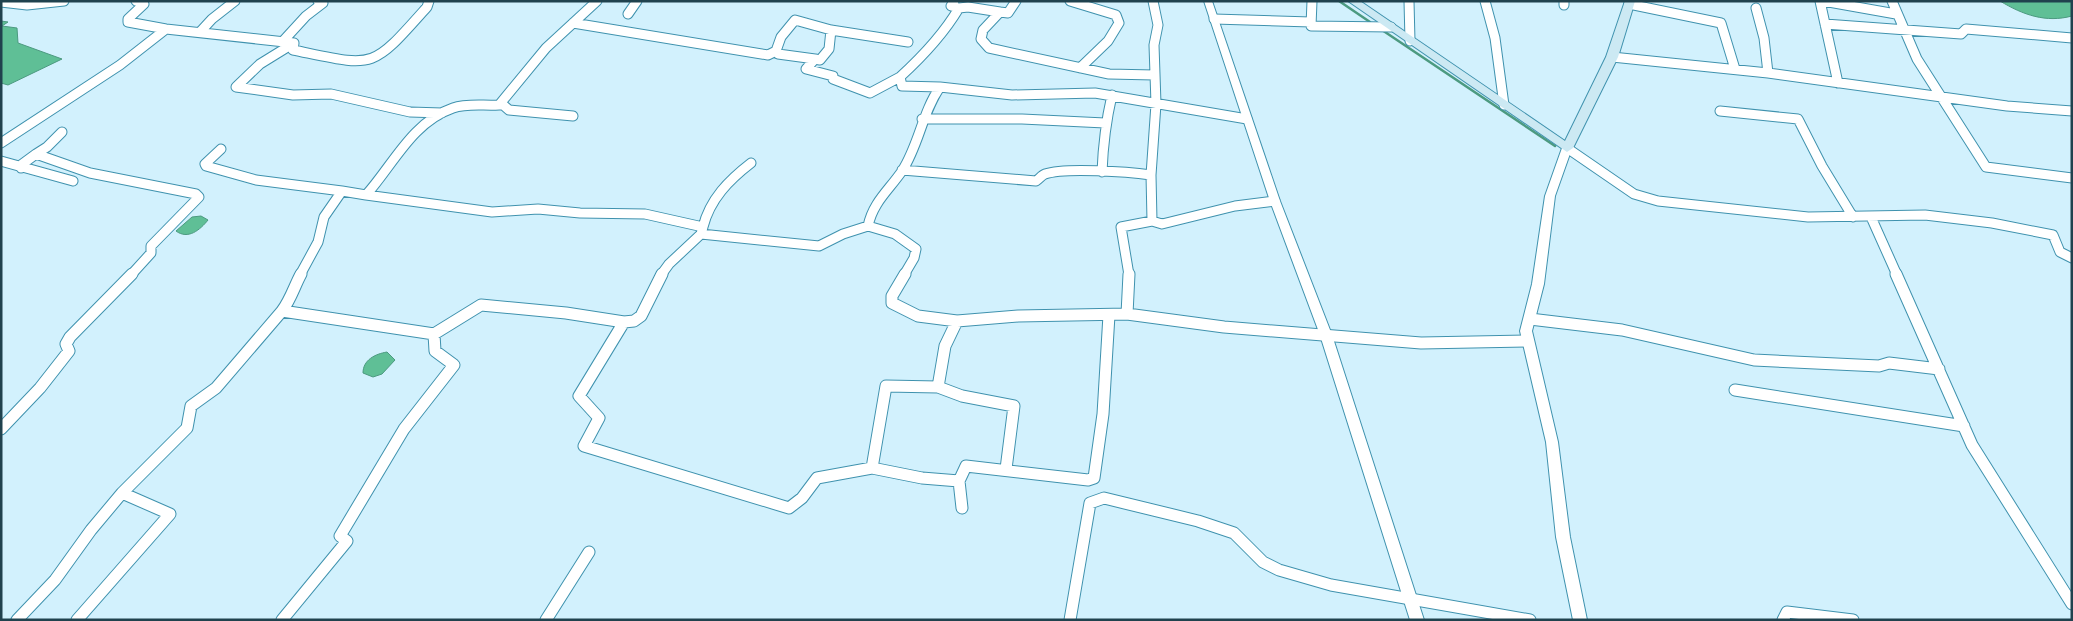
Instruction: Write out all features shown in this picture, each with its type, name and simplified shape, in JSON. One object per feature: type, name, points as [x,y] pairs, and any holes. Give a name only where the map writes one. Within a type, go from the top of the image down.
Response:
[{"type":"main road","points":[[1353,1],[1568,148],[1612,57],[1629,3]]},
{"type":"street","points":[[1,2],[27,5],[64,1]]},
{"type":"street","points":[[136,1],[144,4],[128,19],[128,22],[166,29],[291,42]]},
{"type":"street","points":[[200,32],[212,19],[235,1]]},
{"type":"street","points":[[291,42],[293,50],[313,56],[354,62],[371,59],[382,55],[427,7],[429,1]]},
{"type":"street","points":[[366,195],[383,177],[410,138],[425,122],[454,108],[489,107],[501,103],[546,48],[597,1]]},
{"type":"street","points":[[628,14],[637,1]]},
{"type":"street","points":[[815,59],[806,69],[833,76],[833,79],[870,93],[882,89],[892,80],[900,77],[929,49],[952,21],[956,5],[1008,13],[1016,1]]},
{"type":"street","points":[[1070,1],[1116,15],[1119,23],[1108,41],[1080,68]]},
{"type":"street","points":[[1152,221],[1151,175],[1156,104],[1154,45],[1158,25],[1153,1]]},
{"type":"street","points":[[1208,1],[1275,201],[1326,335],[1417,620]]},
{"type":"street","points":[[1312,1],[1311,26],[1390,26]]},
{"type":"street","points":[[1409,1],[1410,41]]},
{"type":"street","points":[[1485,1],[1495,38],[1504,105]]},
{"type":"street","points":[[1838,83],[1822,1],[1896,14]]},
{"type":"street","points":[[1892,1],[1902,29],[1917,59],[1986,167],[2072,178]]},
{"type":"street","points":[[291,42],[284,40],[322,2]]},
{"type":"street","points":[[1629,3],[1721,24],[1735,70]]},
{"type":"street","points":[[1756,8],[1764,38],[1768,73]]},
{"type":"street","points":[[1000,12],[981,34],[981,39],[990,48],[1116,74],[1154,75]]},
{"type":"street","points":[[1214,19],[1311,22]]},
{"type":"street","points":[[573,23],[667,36],[768,55],[776,50],[781,37],[795,20],[831,30],[908,42]]},
{"type":"street","points":[[1825,24],[1961,34],[1966,29],[2072,38]]},
{"type":"street","points":[[1,143],[120,64],[166,29]]},
{"type":"street","points":[[776,50],[778,54],[820,60],[829,49],[831,30]]},
{"type":"street","points":[[291,42],[260,64],[236,87],[292,95],[331,94],[410,112],[443,113]]},
{"type":"street","points":[[1612,57],[1650,63],[1768,73],[2007,106],[2072,111]]},
{"type":"street","points":[[900,77],[902,86],[940,87],[1012,95],[1088,93],[1112,95],[1247,119]]},
{"type":"street","points":[[868,226],[869,212],[902,170],[927,107],[940,87]]},
{"type":"street","points":[[1102,172],[1103,146],[1106,138],[1105,123],[1112,95]]},
{"type":"street","points":[[501,103],[509,110],[573,116]]},
{"type":"street","points":[[1720,112],[1798,119],[1822,166],[1854,217]]},
{"type":"street","points":[[922,119],[1022,119],[1105,123]]},
{"type":"street","points":[[21,168],[22,165],[62,132]]},
{"type":"street","points":[[1580,620],[1563,537],[1552,442],[1527,342],[1526,331],[1538,284],[1550,196],[1568,148],[1634,194],[1645,198],[1674,203],[1808,217],[1925,215],[2022,228],[2053,235],[2060,252],[2072,258]]},
{"type":"street","points":[[221,149],[205,164],[206,166],[247,179],[298,184],[342,192],[492,212],[538,209],[580,213],[646,214],[683,221],[702,230],[819,246],[843,234],[868,226],[895,234],[916,249],[914,258],[892,296],[892,303],[918,316],[957,321],[1018,316],[1127,314],[1224,327],[1421,343],[1527,342]]},
{"type":"street","points":[[1,429],[40,388],[69,351],[66,344],[70,336],[116,292],[151,252],[151,246],[199,197],[196,194],[179,190],[90,174],[36,154]]},
{"type":"street","points":[[1,161],[73,181]]},
{"type":"street","points":[[282,311],[434,334],[482,305],[566,313],[624,322],[634,321],[641,316],[661,274],[702,230],[712,205],[722,189],[751,163]]},
{"type":"street","points":[[902,170],[1036,181],[1045,174],[1122,171],[1151,175]]},
{"type":"street","points":[[17,620],[54,580],[91,530],[122,494],[187,428],[191,406],[216,388],[282,311],[292,297],[294,287],[318,242],[324,217],[342,192]]},
{"type":"street","points":[[1127,314],[1129,268],[1122,227],[1152,221],[1162,224],[1235,206],[1275,201]]},
{"type":"street","points":[[1871,217],[1972,444],[2015,516],[2072,604]]},
{"type":"street","points":[[962,508],[960,481],[966,466],[1006,469],[1088,480],[1094,478],[1103,414],[1109,315]]},
{"type":"street","points":[[1530,319],[1622,330],[1725,355],[1754,360],[1879,366],[1889,363],[1939,369]]},
{"type":"street","points":[[938,387],[944,346],[957,321]]},
{"type":"street","points":[[624,322],[580,396],[599,418],[584,446],[789,508],[802,498],[817,478],[872,468],[922,478],[960,481]]},
{"type":"street","points":[[282,620],[347,541],[340,536],[404,429],[454,364],[435,351],[434,334]]},
{"type":"street","points":[[872,468],[886,386],[938,387],[962,396],[1014,406],[1006,469]]},
{"type":"street","points":[[1735,390],[1964,426]]},
{"type":"street","points":[[76,620],[170,514],[122,494]]},
{"type":"street","points":[[1070,620],[1090,503],[1104,498],[1198,521],[1234,533],[1263,562],[1279,570],[1330,585],[1530,620]]},
{"type":"street","points":[[546,620],[589,552]]},
{"type":"street","points":[[1783,620],[1787,612],[1853,620]]},
{"type":"shaded area","points":[[2000,1],[2072,1],[2072,16],[2053,19],[2044,18],[2026,14]]},
{"type":"shaded area","points":[[1,21],[8,22],[2,26],[17,28],[18,43],[62,59],[8,85],[1,83]]},
{"type":"shaded area","points":[[201,216],[208,220],[193,233],[180,234],[176,231],[192,217]]},
{"type":"shaded area","points":[[387,352],[395,360],[382,374],[373,377],[363,373],[365,365],[370,358]]},
{"type":"waterway","points":[[1339,1],[1370,22]]},
{"type":"waterway","points":[[1382,30],[1555,146]]}]
